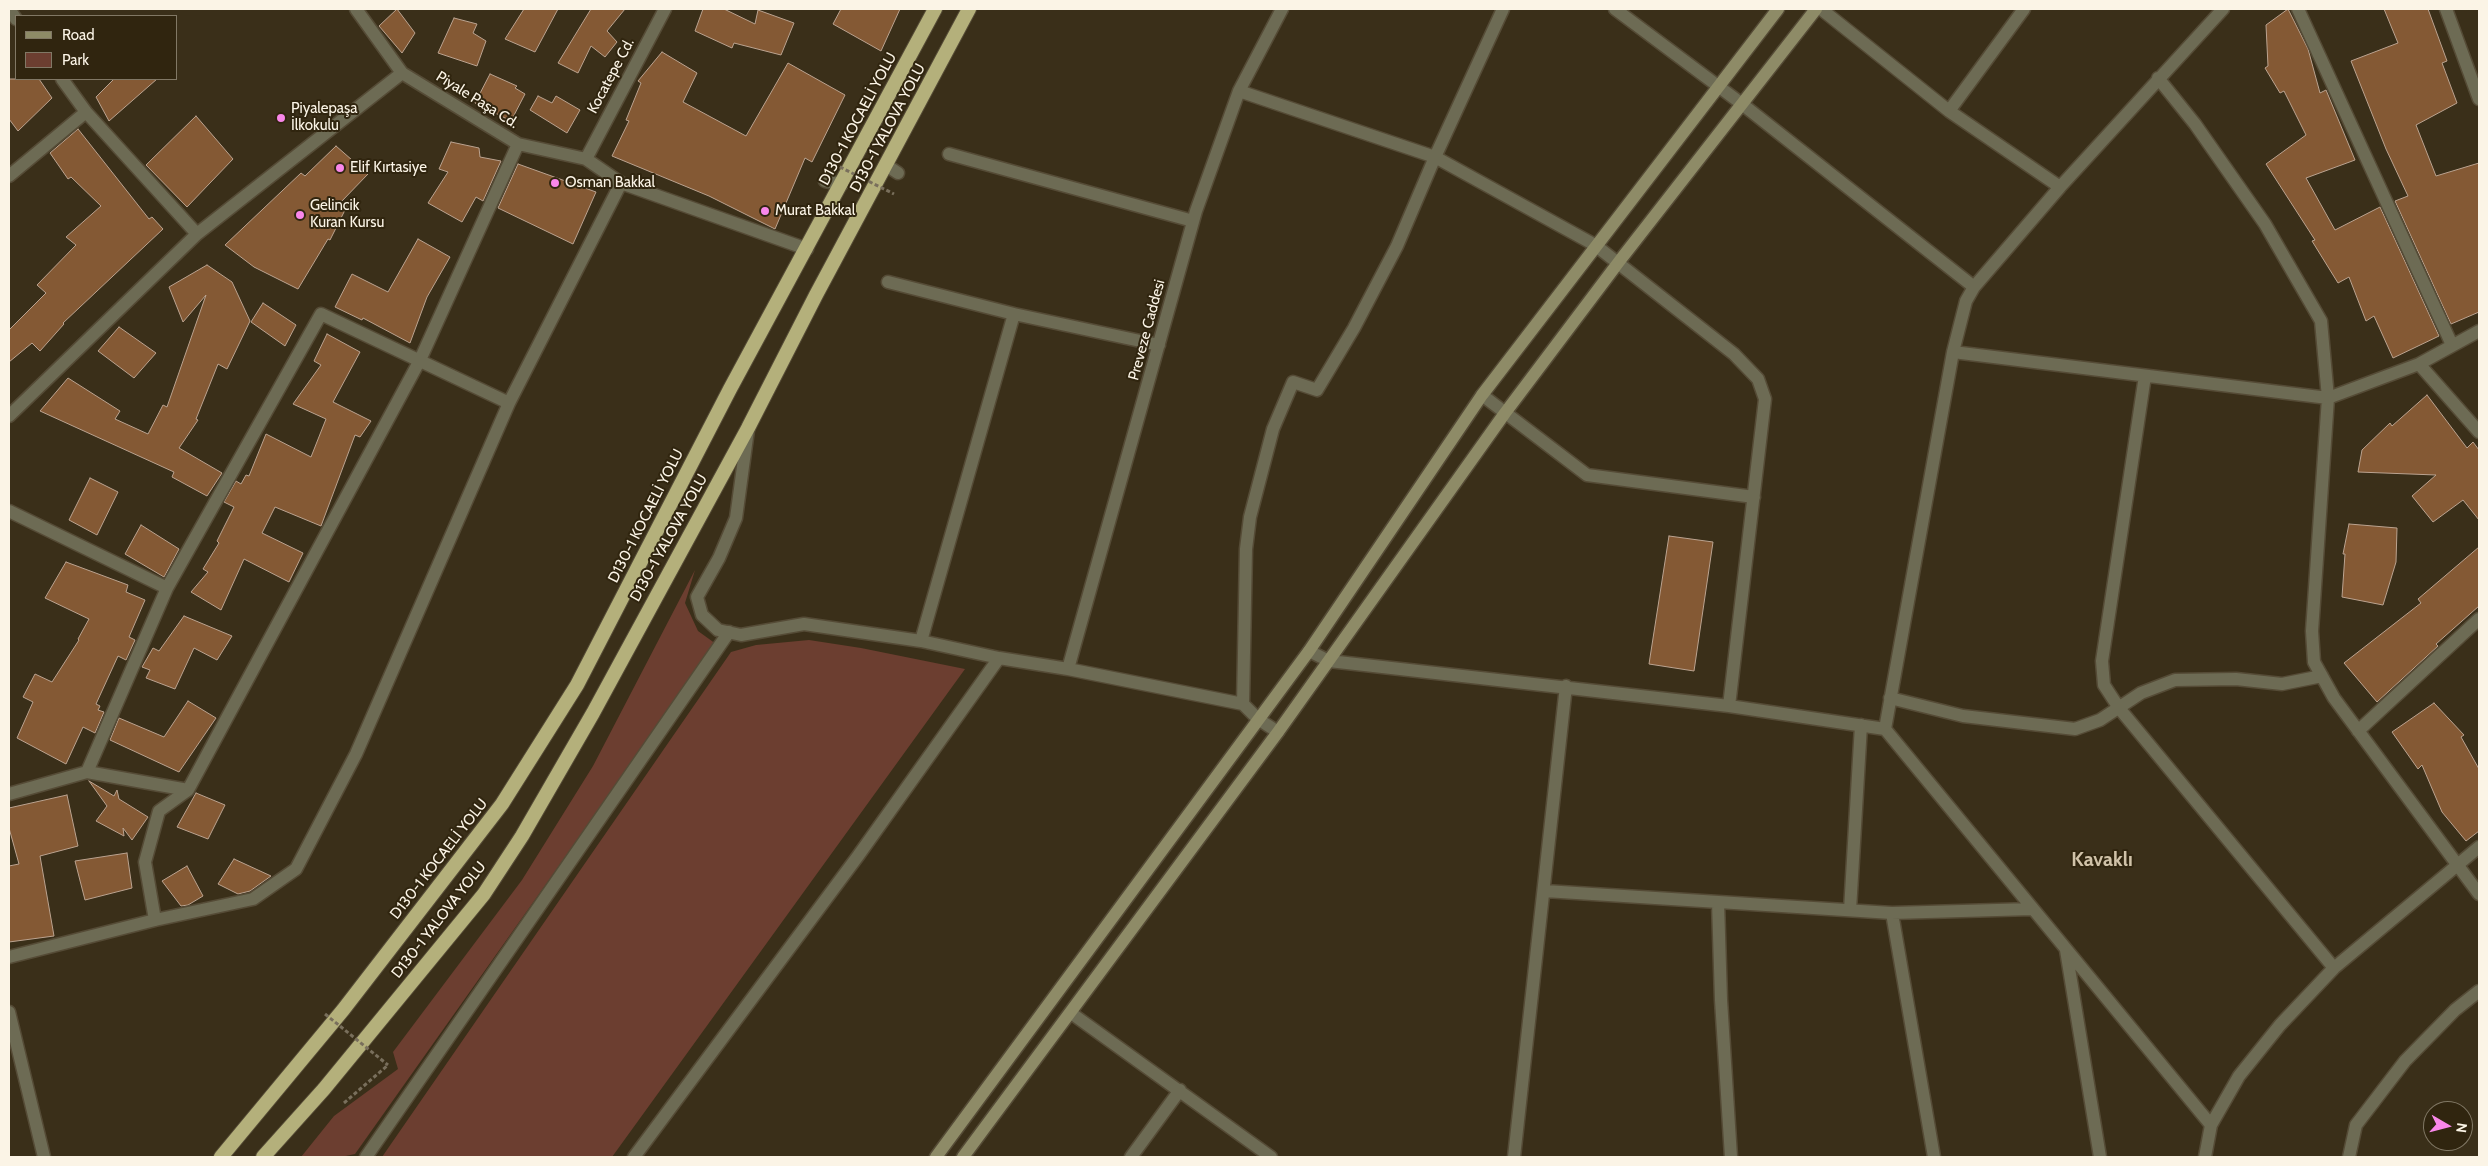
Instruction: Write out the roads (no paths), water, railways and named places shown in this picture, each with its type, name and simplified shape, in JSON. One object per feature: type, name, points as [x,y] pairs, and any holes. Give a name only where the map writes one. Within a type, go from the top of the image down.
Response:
[{"type":"highway","name":"D130-1 KOCAELİ YOLU","points":[[221,1157],[343,1010],[502,804],[577,685],[730,389],[808,249],[935,9]]},
{"type":"highway","name":"D130-1 YALOVA YOLU","points":[[263,1157],[324,1089],[484,894],[522,836],[594,713],[748,428],[816,295],[892,169],[969,9]]},
{"type":"main road","points":[[936,1157],[1308,651],[1482,395],[1595,245],[1778,9]]},
{"type":"main road","points":[[963,1157],[1278,732],[1505,413],[1618,263],[1816,9]]},
{"type":"street","name":"Piyale Paşa Cd.","points":[[356,9],[402,73],[518,144],[586,159],[621,183],[808,249]]},
{"type":"street","name":"Kocatepe Cd.","points":[[586,159],[665,9]]},
{"type":"street","name":"Preveze Caddesi","points":[[1068,669],[1193,221],[1239,91],[1281,9]]},
{"type":"street","points":[[1243,704],[1246,550],[1250,517],[1273,428],[1293,382],[1317,390],[1354,328],[1397,246],[1435,157],[1503,9]]},
{"type":"street","points":[[1615,9],[1742,104],[1974,287]]},
{"type":"street","points":[[1820,9],[1949,111],[2060,187]]},
{"type":"street","points":[[1949,111],[2024,9]]},
{"type":"street","points":[[1885,729],[1959,321],[1974,287],[2060,187],[2223,9]]},
{"type":"street","points":[[2298,9],[2452,345]]},
{"type":"street","points":[[2446,9],[2479,100]]},
{"type":"street","points":[[9,416],[197,234],[402,73]]},
{"type":"street","points":[[2158,78],[2195,124],[2265,224],[2321,321],[2328,398],[2312,631],[2314,662],[2334,698],[2479,894]]},
{"type":"street","points":[[63,80],[86,112],[197,234]]},
{"type":"street","points":[[1239,91],[1435,157],[1595,245],[1734,354],[1758,379],[1765,399],[1729,706]]},
{"type":"street","points":[[9,176],[86,112]]},
{"type":"street","points":[[154,920],[145,862],[159,811],[188,790],[420,360],[518,144]]},
{"type":"street","points":[[949,154],[1193,221]]},
{"type":"street","points":[[825,182],[842,184]]},
{"type":"street","points":[[9,957],[154,920],[253,899],[296,869],[356,754],[509,403],[621,183]]},
{"type":"street","points":[[888,282],[1014,314],[1159,346]]},
{"type":"street","points":[[87,772],[168,588],[321,314],[509,403]]},
{"type":"street","points":[[921,641],[1014,314]]},
{"type":"street","points":[[1953,352],[2328,398],[2418,364],[2479,332]]},
{"type":"street","points":[[2418,364],[2479,432]]},
{"type":"street","points":[[2146,376],[2102,661],[2104,685],[2119,708],[2334,968]]},
{"type":"street","points":[[1482,395],[1587,475],[1754,497]]},
{"type":"street","points":[[748,428],[736,518],[719,558],[697,597],[702,615],[718,630],[741,635],[804,624],[921,641],[999,658],[1068,669],[1243,704],[1258,719],[1278,732]]},
{"type":"street","points":[[9,511],[168,588]]},
{"type":"street","points":[[2358,731],[2479,619]]},
{"type":"street","points":[[366,1157],[729,632]]},
{"type":"street","points":[[1308,651],[1329,661],[1566,686],[1729,706],[1885,729],[2211,1125]]},
{"type":"street","points":[[634,1157],[858,856],[999,658]]},
{"type":"street","points":[[1890,698],[1963,716],[2075,729],[2100,720],[2141,693],[2175,680],[2236,679],[2282,684],[2322,676]]},
{"type":"street","points":[[1514,1157],[1545,890],[1566,686]]},
{"type":"street","points":[[1850,910],[1861,725]]},
{"type":"street","points":[[9,794],[87,772],[188,790]]},
{"type":"street","points":[[2205,1157],[2211,1125],[2245,1069],[2280,1025],[2334,968],[2479,847]]},
{"type":"street","points":[[1545,890],[1892,912],[2032,909]]},
{"type":"street","points":[[1718,902],[1721,1000],[1731,1157]]},
{"type":"street","points":[[1892,912],[1934,1157]]},
{"type":"street","points":[[2066,950],[2100,1157]]},
{"type":"street","points":[[2350,1157],[2356,1125],[2404,1061],[2455,1010],[2479,991]]},
{"type":"street","points":[[9,1012],[44,1157]]},
{"type":"street","points":[[1071,1013],[1271,1157]]},
{"type":"street","points":[[1131,1157],[1180,1090]]},
{"type":"place","name":"Piyalepaşa İlkokulu","points":[[281,118]]},
{"type":"place","name":"Elif Kırtasiye","points":[[340,168]]},
{"type":"place","name":"Osman Bakkal","points":[[555,183]]},
{"type":"place","name":"Murat Bakkal","points":[[765,211]]},
{"type":"place","name":"Gelincik Kuran Kursu","points":[[300,215]]},
{"type":"district","name":"Kavaklı","points":[[2102,860]]}]
